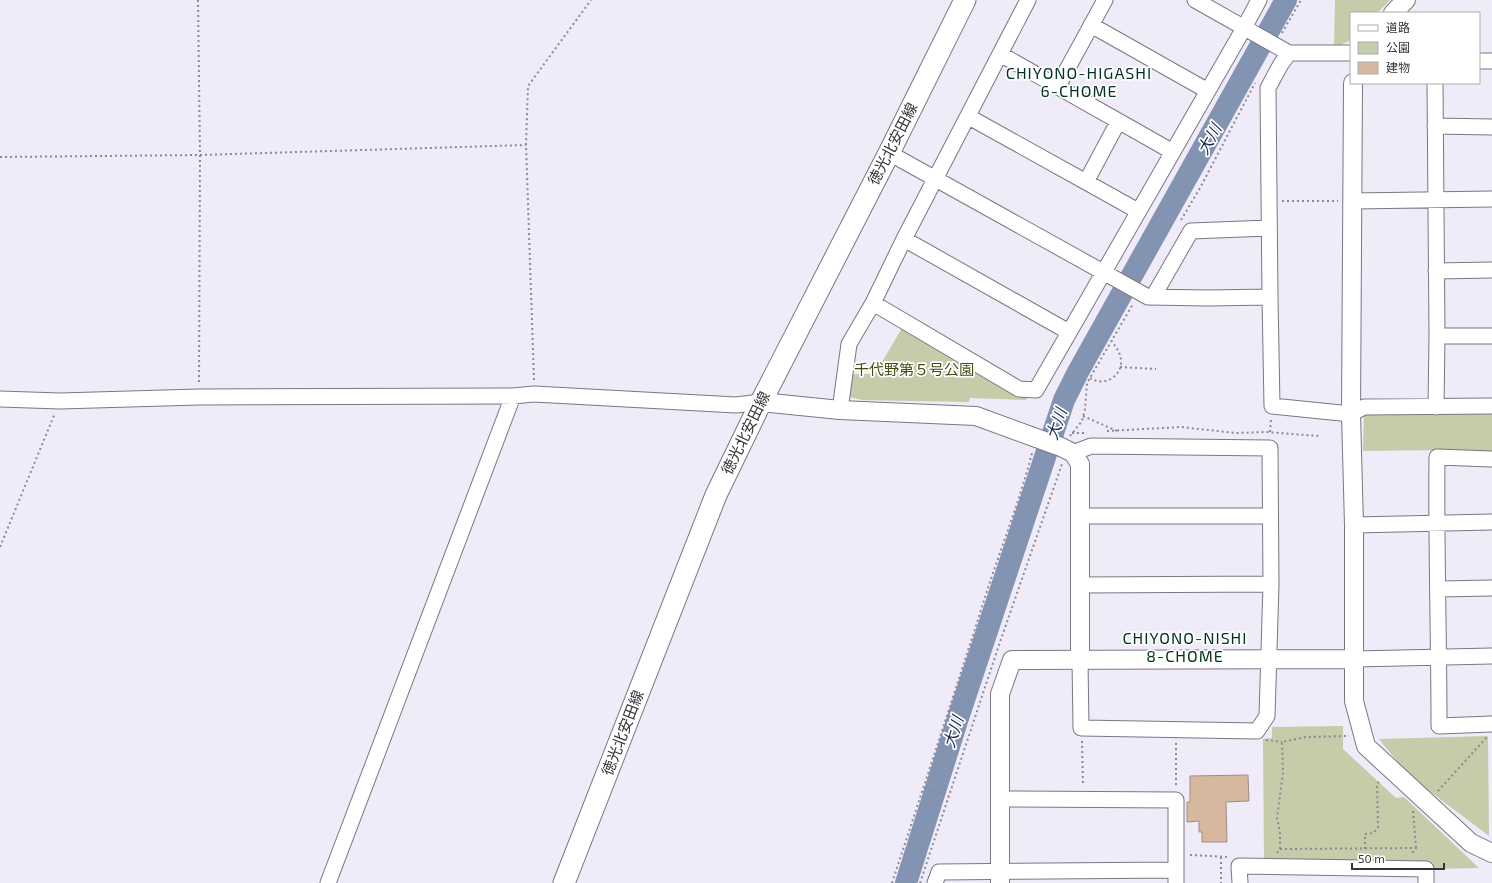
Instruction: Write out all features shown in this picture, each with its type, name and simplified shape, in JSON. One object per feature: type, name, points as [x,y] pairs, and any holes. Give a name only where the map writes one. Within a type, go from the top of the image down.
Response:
[{"type":"main road","name":"徳光北安田線","points":[[564,883],[716,495],[761,402],[889,153],[965,0]]},
{"type":"street","points":[[840,410],[849,344],[873,303],[904,239],[1028,0]]},
{"type":"street","points":[[1058,86],[1105,0]]},
{"type":"street","points":[[1195,0],[1288,53],[1350,53]]},
{"type":"street","points":[[873,303],[1019,389],[1036,390],[1069,332],[1107,273],[1138,211],[1208,91],[1250,31],[1259,0]]},
{"type":"street","points":[[1394,12],[1406,0]]},
{"type":"street","points":[[1091,25],[1208,91]]},
{"type":"street","points":[[1288,53],[1268,88],[1272,406],[1351,414],[1364,407],[1492,406]]},
{"type":"street","points":[[1000,54],[1173,152]]},
{"type":"street","points":[[1480,61],[1492,61]]},
{"type":"street","points":[[1353,84],[1351,414],[1354,525],[1354,701],[1366,746],[1471,843],[1492,853]]},
{"type":"street","points":[[1435,84],[1437,336],[1436,407]]},
{"type":"street","points":[[968,117],[1138,211]]},
{"type":"street","points":[[1086,182],[1118,122]]},
{"type":"street","points":[[1435,126],[1492,127]]},
{"type":"street","points":[[889,153],[1148,297],[1270,297]]},
{"type":"street","points":[[1352,201],[1492,199]]},
{"type":"street","points":[[1153,297],[1191,231],[1269,228]]},
{"type":"street","points":[[904,239],[1069,332]]},
{"type":"street","points":[[1436,271],[1492,270]]},
{"type":"street","points":[[1437,336],[1492,336]]},
{"type":"street","points":[[0,399],[60,401],[199,397],[513,396],[534,394],[736,405],[761,402],[840,410],[976,416],[1039,439],[1068,446],[1270,448],[1271,584],[1267,716],[1258,731],[1082,728],[1080,660],[1080,464],[1068,446]]},
{"type":"street","points":[[328,883],[513,396]]},
{"type":"street","points":[[1491,729],[1439,726],[1436,523],[1437,457],[1492,458]]},
{"type":"street","points":[[1080,516],[1270,516]]},
{"type":"street","points":[[1354,525],[1492,522]]},
{"type":"street","points":[[1080,585],[1271,584]]},
{"type":"street","points":[[1438,589],[1492,588]]},
{"type":"street","points":[[1000,877],[1000,694],[1012,660],[1269,660],[1492,656]]},
{"type":"street","points":[[935,883],[939,872],[1000,877],[1176,876],[1176,800],[1000,799]]},
{"type":"street","points":[[1240,883],[1239,866],[1426,869],[1426,883]]},
{"type":"path","points":[[198,0],[200,155],[199,397]]},
{"type":"path","points":[[534,394],[526,145],[528,86],[591,0]]},
{"type":"path","points":[[0,157],[200,155],[526,145]]},
{"type":"path","points":[[1269,201],[1352,201]]},
{"type":"path","points":[[1090,378],[1095,381],[1112,379],[1119,373],[1122,362],[1120,352],[1112,341]]},
{"type":"path","points":[[1120,367],[1156,369]]},
{"type":"path","points":[[0,547],[60,401]]},
{"type":"path","points":[[1083,416],[1118,431]]},
{"type":"path","points":[[1103,432],[1181,428],[1236,433],[1266,432],[1319,436]]},
{"type":"path","points":[[920,883],[1002,634],[1068,446],[1087,432]]},
{"type":"path","points":[[892,883],[994,568],[1039,439]]},
{"type":"path","points":[[1082,728],[1083,800]]},
{"type":"path","points":[[1438,791],[1486,739],[1491,729]]},
{"type":"path","points":[[1176,730],[1176,800]]},
{"type":"path","points":[[1277,853],[1280,849],[1280,833],[1277,818],[1283,773],[1282,742],[1306,737],[1364,735]]},
{"type":"path","points":[[1365,849],[1365,834],[1373,833],[1378,828],[1376,784],[1381,779]]},
{"type":"path","points":[[924,788],[948,796]]},
{"type":"path","points":[[1402,868],[1416,848],[1413,810],[1422,797]]},
{"type":"path","points":[[1280,849],[1416,848]]},
{"type":"path","points":[[1177,855],[1233,857]]},
{"type":"path","points":[[1221,857],[1222,883]]},
{"type":"green space","points":[[1335,0],[1390,0],[1378,12],[1350,12],[1350,40],[1334,48]]},
{"type":"green space","name":"千代野第５号公園","points":[[902,328],[1028,397],[1026,400],[970,398],[969,402],[862,400],[846,396],[848,374],[875,374]]},
{"type":"green space","points":[[1364,412],[1492,413],[1492,457],[1441,450],[1363,451]]},
{"type":"green space","points":[[1343,726],[1343,749],[1396,798],[1404,797],[1479,868],[1433,869],[1433,863],[1264,862],[1263,739],[1272,738],[1272,727]]},
{"type":"green space","points":[[1488,736],[1489,836],[1404,770],[1379,739]]},
{"type":"building","points":[[1248,775],[1249,801],[1226,802],[1227,842],[1202,842],[1202,832],[1199,832],[1199,821],[1187,822],[1187,802],[1190,802],[1190,776]]},
{"type":"waterway","name":"大川","points":[[906,883],[958,718],[1064,400],[1078,372],[1286,0]]},
{"type":"district","name":"CHIYONO-HIGASHI 6-CHOME","points":[[1079,82]]},
{"type":"district","name":"CHIYONO-NISHI 8-CHOME","points":[[1185,647]]}]
